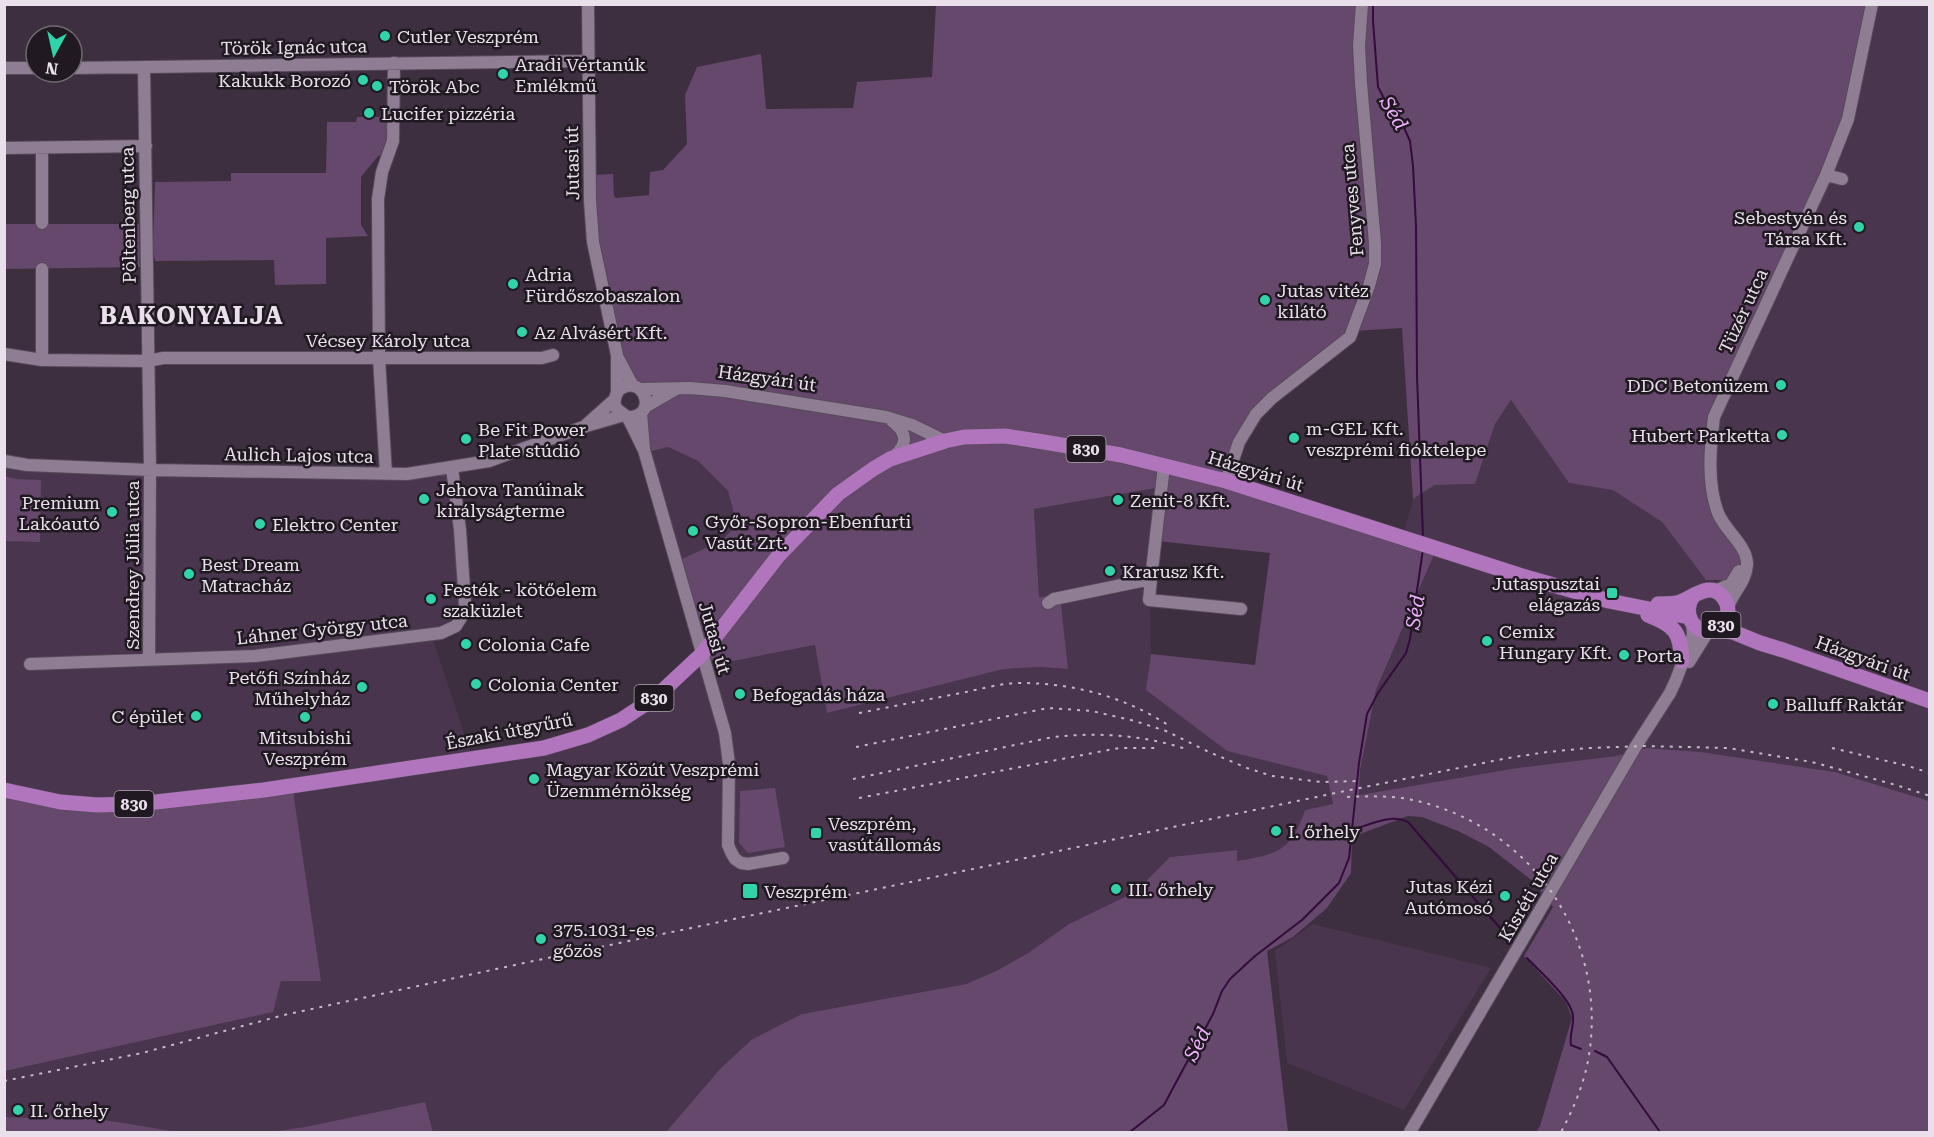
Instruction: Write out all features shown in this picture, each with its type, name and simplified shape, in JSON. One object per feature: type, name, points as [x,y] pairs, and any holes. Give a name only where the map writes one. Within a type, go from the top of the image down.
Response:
[{"type":"main road","name":"Házgyári út","points":[[945,441],[964,437],[1005,436],[1121,456],[1164,466],[1226,481],[1522,576],[1609,601],[1691,620]]},
{"type":"main road","name":"Északi útgyűrű","points":[[4,790],[60,802],[97,805],[138,804],[264,790],[544,748],[599,731],[637,711],[702,654],[779,555],[838,494],[890,459],[945,441]]},
{"type":"main road","name":"830","points":[[1706,590],[1715,591],[1723,597],[1728,609],[1745,628],[1783,650],[1760,644],[1733,632],[1700,629],[1691,620],[1688,608],[1694,595],[1706,590]]},
{"type":"main road","name":"Házgyári út","points":[[1609,601],[1676,603],[1694,595]]},
{"type":"main road","points":[[1609,601],[1667,622],[1672,626],[1681,644],[1682,661]]},
{"type":"main road","name":"830","points":[[1711,630],[1725,621],[1728,609]]},
{"type":"main road","name":"Házgyári út","points":[[1783,650],[1929,701]]},
{"type":"street","name":"Jutasi út","points":[[588,4],[590,201],[593,242],[617,355],[617,409],[625,416],[644,450],[727,745],[728,845],[735,859],[741,863],[748,864],[783,858]]},
{"type":"street","name":"Fenyves utca","points":[[1226,481],[1239,442],[1256,414],[1272,398],[1350,337],[1369,286],[1375,264],[1375,243],[1360,83],[1359,46],[1362,4]]},
{"type":"street","name":"Tüzér utca","points":[[1715,591],[1731,584],[1740,570],[1740,559],[1718,513],[1713,489],[1711,452],[1714,417],[1718,404],[1826,175],[1848,119],[1872,4]]},
{"type":"street","name":"Török Ignác utca","points":[[84,68],[588,61]]},
{"type":"street","points":[[386,474],[380,358],[378,199],[382,172],[393,141],[394,63]]},
{"type":"street","points":[[4,68],[24,68]]},
{"type":"street","name":"Pöltenberg utca","points":[[144,68],[150,470]]},
{"type":"street","points":[[4,148],[146,146]]},
{"type":"street","points":[[42,148],[42,223]]},
{"type":"street","points":[[1826,175],[1842,178]]},
{"type":"street","points":[[42,269],[42,360]]},
{"type":"street","name":"Vécsey Károly utca","points":[[4,354],[42,360],[148,361],[164,358],[542,358],[553,356]]},
{"type":"street","name":"Jutasi út","points":[[617,355],[645,396],[644,450]]},
{"type":"street","points":[[616,396],[624,387],[637,387]]},
{"type":"street","name":"Házgyári út","points":[[637,387],[725,391],[886,417],[912,425],[945,441]]},
{"type":"street","points":[[625,416],[636,416],[677,389]]},
{"type":"street","name":"Aulich Lajos utca","points":[[586,426],[616,396]]},
{"type":"street","name":"Aulich Lajos utca","points":[[4,461],[27,465],[150,470],[408,474],[489,461],[586,426],[625,416]]},
{"type":"street","points":[[886,417],[901,428],[904,443],[900,452],[890,459]]},
{"type":"street","points":[[1164,466],[1149,600],[1241,609]]},
{"type":"street","name":"Láhner György utca","points":[[30,664],[255,656],[451,630],[462,616],[465,604],[461,539],[452,468]]},
{"type":"street","name":"Szendrey Júlia utca","points":[[149,660],[150,470]]},
{"type":"street","name":"Tüzér utca","points":[[1728,609],[1731,597],[1744,578],[1747,563],[1744,552],[1729,533]]},
{"type":"street","points":[[1048,603],[1053,599],[1151,579]]},
{"type":"street","name":"Kisréti utca","points":[[1676,680],[1693,635],[1691,620]]},
{"type":"street","name":"Kisréti utca","points":[[1410,1132],[1676,680],[1711,630]]},
{"type":"shaded area","points":[[936,5],[1874,5],[1857,95],[1726,391],[1712,439],[1718,502],[1748,554],[1745,585],[1706,580],[1662,522],[1613,490],[1569,483],[1511,400],[1495,424],[1475,484],[1435,485],[1413,499],[1402,328],[1353,331],[1255,414],[1225,481],[1437,548],[1376,690],[1360,771],[1359,795],[1517,768],[1616,756],[1647,748],[1701,752],[1835,772],[1929,801],[1929,1132],[1536,1132],[1540,1126],[1572,1018],[1566,1002],[1524,956],[1553,907],[1534,882],[1489,847],[1458,831],[1422,817],[1408,816],[1352,837],[1351,873],[1327,908],[1293,937],[1267,951],[1288,1132],[666,1132],[720,1069],[751,1040],[802,1014],[966,984],[1028,953],[1069,924],[1135,892],[1170,857],[1237,850],[1237,861],[1263,856],[1281,849],[1288,843],[1300,824],[1305,810],[1333,804],[1327,776],[1227,751],[1146,690],[1151,654],[1255,665],[1270,553],[1157,541],[1162,487],[1034,509],[1039,597],[1060,595],[1068,669],[1040,667],[1004,669],[827,713],[815,645],[723,663],[709,659],[673,563],[721,541],[737,525],[728,491],[698,461],[668,447],[644,453],[642,413],[673,392],[641,388],[614,347],[589,175],[613,174],[616,198],[649,195],[650,172],[663,170],[687,144],[685,95],[697,67],[761,54],[766,109],[853,108],[857,82],[932,77]]},
{"type":"shaded area","points":[[1874,5],[1929,5],[1929,801],[1835,772],[1701,752],[1647,748],[1616,756],[1517,768],[1359,795],[1360,771],[1376,690],[1437,549],[1403,537],[1413,499],[1435,485],[1475,484],[1495,424],[1511,399],[1569,483],[1613,489],[1662,522],[1706,580],[1745,585],[1720,511],[1712,439]]},
{"type":"shaded area","points":[[357,117],[394,117],[389,155],[378,156],[361,177],[361,225],[368,236],[326,238],[326,284],[275,285],[274,260],[155,261],[153,249],[155,182],[231,181],[231,173],[326,173],[327,122],[356,122]]},
{"type":"shaded area","points":[[4,224],[139,224],[140,267],[5,269]]},
{"type":"shaded area","points":[[668,447],[698,461],[728,491],[737,526],[721,541],[673,563],[644,453]]},
{"type":"shaded area","points":[[4,462],[451,471],[462,616],[431,634],[472,757],[605,729],[699,653],[723,663],[816,645],[827,713],[1004,669],[1040,667],[1067,669],[1060,595],[1039,597],[1034,509],[1162,487],[1150,599],[1151,654],[1147,690],[1227,751],[1327,776],[1333,804],[1305,810],[1300,826],[1288,844],[1271,855],[1237,861],[1237,850],[1170,857],[1135,892],[1069,924],[1028,953],[966,984],[802,1014],[751,1040],[720,1069],[666,1132],[433,1132],[425,1103],[269,1132],[178,1132],[57,1112],[33,1118],[5,1117],[5,1071],[272,1012],[281,981],[320,981],[97,804],[5,787]]},
{"type":"shaded area","points":[[4,476],[41,480],[40,542],[5,541]]},
{"type":"shaded area","points":[[292,784],[321,981],[281,981],[273,1012],[5,1071],[4,787],[97,804]]},
{"type":"shaded area","points":[[775,788],[785,847],[748,853],[739,843],[740,791]]},
{"type":"shaded area","points":[[1313,924],[1491,968],[1404,1110],[1287,1063],[1275,951]]},
{"type":"shaded area","points":[[425,1102],[433,1132],[269,1132],[305,1127]]},
{"type":"shaded area","points":[[57,1112],[178,1132],[5,1132],[5,1117],[33,1118]]},
{"type":"waterway","name":"Séd","points":[[1373,4],[1378,87],[1385,100],[1397,112],[1410,141],[1413,166],[1423,537]]},
{"type":"waterway","name":"Séd","points":[[1130,1132],[1164,1105],[1230,979],[1255,956],[1302,920],[1339,883],[1349,858],[1359,763],[1367,714],[1378,693],[1406,653],[1423,549]]},
{"type":"waterway","points":[[1352,830],[1387,819],[1408,822],[1513,943]]},
{"type":"waterway","points":[[1527,958],[1568,1002],[1573,1017],[1571,1045],[1581,1049]]},
{"type":"waterway","points":[[1595,1051],[1607,1057],[1660,1132]]},
{"type":"railway","points":[[859,713],[1010,683],[1025,683],[1064,686],[1101,694],[1137,708],[1171,727]]},
{"type":"railway","points":[[856,747],[1048,708],[1092,711],[1135,721],[1166,731],[1209,752],[1272,776],[1321,782],[1360,781]]},
{"type":"railway","points":[[853,779],[1053,737],[1122,736],[1155,741],[1189,750]]},
{"type":"railway","points":[[4,1081],[142,1053],[284,1015],[524,963],[1345,791],[1547,752],[1645,746],[1728,748],[1812,762],[1930,796]]},
{"type":"railway","points":[[859,798],[1119,748],[1160,748]]},
{"type":"railway","points":[[1832,748],[1930,773]]},
{"type":"railway","points":[[1347,797],[1402,798],[1447,810],[1487,830],[1521,857],[1550,890],[1572,928],[1586,970],[1592,1015],[1586,1070],[1577,1098],[1561,1132]]},
{"type":"place","name":"Cutler Veszprém","points":[[385,36]]},
{"type":"place","name":"Aradi Vértanúk Emlékmű","points":[[503,74]]},
{"type":"place","name":"Kakukk Borozó","points":[[363,80]]},
{"type":"place","name":"Török Abc","points":[[377,86]]},
{"type":"place","name":"Lucifer pizzéria","points":[[369,113]]},
{"type":"place","name":"Sebestyén és Társa Kft.","points":[[1859,227]]},
{"type":"place","name":"Adria Fürdőszobaszalon","points":[[513,284]]},
{"type":"place","name":"Jutas vitéz kilátó","points":[[1265,300]]},
{"type":"place","name":"Az Alvásért Kft.","points":[[522,332]]},
{"type":"place","name":"DDC Betonüzem","points":[[1781,385]]},
{"type":"place","name":"Hubert Parketta","points":[[1782,435]]},
{"type":"place","name":"m-GEL Kft. veszprémi fióktelepe","points":[[1294,438]]},
{"type":"place","name":"Be Fit Power Plate stúdió","points":[[466,439]]},
{"type":"place","name":"Jehova Tanúinak királyságterme","points":[[424,499]]},
{"type":"place","name":"Zenit-8 Kft.","points":[[1118,500]]},
{"type":"place","name":"Premium Lakóautó","points":[[112,512]]},
{"type":"place","name":"Elektro Center","points":[[260,524]]},
{"type":"place","name":"Győr-Sopron-Ebenfurti Vasút Zrt.","points":[[693,531]]},
{"type":"place","name":"Krarusz Kft.","points":[[1110,571]]},
{"type":"place","name":"Best Dream Matracház","points":[[189,574]]},
{"type":"place","name":"Jutaspusztai elágazás","points":[[1612,593]]},
{"type":"place","name":"Festék - kötőelem szaküzlet","points":[[431,599]]},
{"type":"place","name":"Cemix Hungary Kft.","points":[[1487,641]]},
{"type":"place","name":"Colonia Cafe","points":[[466,644]]},
{"type":"place","name":"Porta","points":[[1624,655]]},
{"type":"place","name":"Colonia Center","points":[[476,684]]},
{"type":"place","name":"Petőfi Színház Műhelyház","points":[[362,687]]},
{"type":"place","name":"Befogadás háza","points":[[740,694]]},
{"type":"place","name":"Balluff Raktár","points":[[1773,704]]},
{"type":"place","name":"C épület","points":[[196,716]]},
{"type":"place","name":"Mitsubishi Veszprém","points":[[305,717]]},
{"type":"place","name":"Magyar Közút Veszprémi Üzemmérnökség","points":[[534,779]]},
{"type":"place","name":"I. őrhely","points":[[1276,831]]},
{"type":"place","name":"Veszprém, vasútállomás","points":[[816,833]]},
{"type":"place","name":"III. őrhely","points":[[1116,889]]},
{"type":"place","name":"Veszprém","points":[[750,891]]},
{"type":"place","name":"Jutas Kézi Autómosó","points":[[1505,896]]},
{"type":"place","name":"375.1031-es gőzös","points":[[541,939]]},
{"type":"place","name":"II. őrhely","points":[[18,1110]]},
{"type":"district","name":"BAKONYALJA","points":[[192,316]]}]
